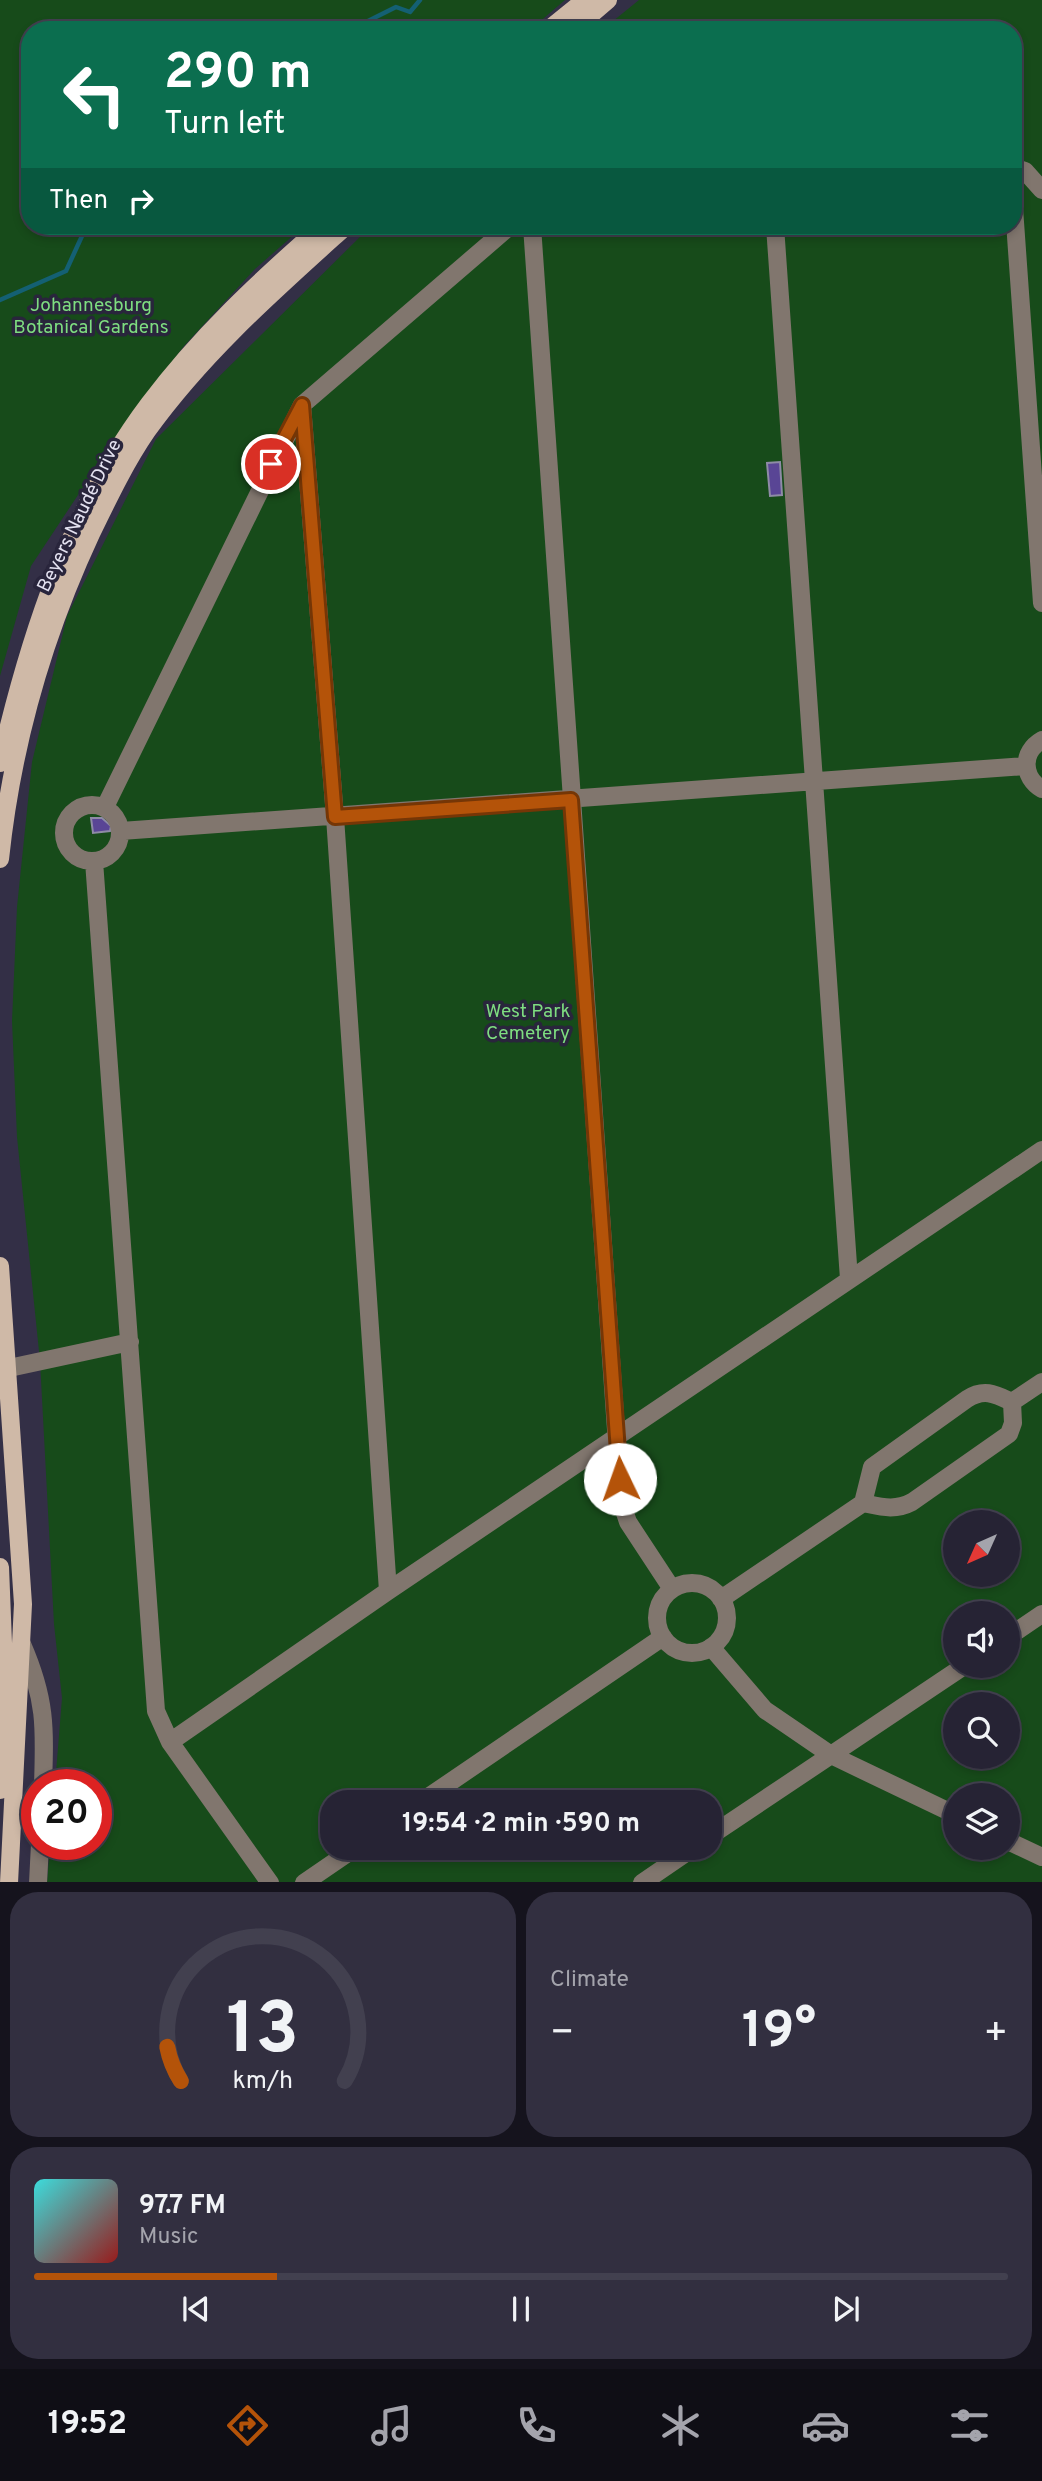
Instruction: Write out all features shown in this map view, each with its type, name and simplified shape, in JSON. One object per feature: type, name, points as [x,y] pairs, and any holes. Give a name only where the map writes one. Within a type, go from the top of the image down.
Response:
[{"type":"main road","points":[[559,21],[585,0]]},
{"type":"main road","points":[[584,21],[608,0]]},
{"type":"main road","name":"Beyers Naudé Drive","points":[[0,763],[19,681],[44,603],[104,474],[147,406],[191,351],[237,303],[312,235]]},
{"type":"main road","name":"Beyers Naudé Drive","points":[[0,859],[22,733],[40,657],[58,609],[106,502],[146,432],[210,355],[237,324],[336,235]]},
{"type":"main road","points":[[0,1266],[4,1369],[22,1580],[22,1644],[9,1882]]},
{"type":"main road","points":[[0,1567],[5,1693],[0,1790]]},
{"type":"lane","points":[[1022,170],[1042,190]]},
{"type":"lane","points":[[105,807],[302,405],[500,235]]},
{"type":"lane","points":[[533,235],[621,1501],[628,1522],[672,1589]]},
{"type":"lane","points":[[776,235],[849,1279]]},
{"type":"lane","points":[[1016,235],[1042,603]]},
{"type":"lane","points":[[302,405],[335,817],[388,1591]]},
{"type":"lane","points":[[1042,740],[1029,752],[1026,766],[1030,779],[1042,789]]},
{"type":"lane","points":[[121,831],[1026,766]]},
{"type":"lane","points":[[83,806],[105,807],[116,817],[121,831],[114,852],[94,861],[73,854],[65,842],[64,827],[71,814],[83,806]]},
{"type":"lane","points":[[94,861],[156,1711],[170,1742],[270,1882]]},
{"type":"lane","points":[[170,1742],[388,1591],[1042,1150]]},
{"type":"lane","points":[[4,1369],[130,1342]]},
{"type":"lane","points":[[1012,1402],[1042,1382]]},
{"type":"lane","points":[[863,1503],[866,1480],[872,1467],[967,1399],[978,1392],[990,1392],[1012,1402]]},
{"type":"lane","points":[[721,1599],[863,1503],[889,1509],[901,1508],[912,1502],[1009,1434],[1013,1423],[1012,1402]]},
{"type":"lane","points":[[699,1584],[715,1592],[721,1599],[725,1607],[726,1625],[711,1647],[694,1653],[685,1652],[663,1637],[657,1611],[672,1589],[699,1584]]},
{"type":"lane","points":[[1020,1629],[1042,1614]]},
{"type":"lane","points":[[439,1790],[663,1637]]},
{"type":"lane","points":[[22,1644],[43,1702],[44,1769]]},
{"type":"lane","points":[[711,1647],[765,1710],[831,1755],[943,1809]]},
{"type":"lane","points":[[722,1828],[946,1678]]},
{"type":"lane","points":[[1020,1847],[1042,1857]]},
{"type":"lane","points":[[38,1882],[39,1860]]},
{"type":"lane","points":[[304,1882],[337,1860]]},
{"type":"lane","points":[[642,1882],[675,1860]]},
{"type":"green space","name":"Johannesburg Botanical Gardens","points":[[0,0],[565,0],[540,21],[21,21],[21,235],[294,235],[255,269],[184,346],[123,427],[31,566],[0,676]]},
{"type":"green space","name":"West Park Cemetery","points":[[639,0],[1042,0],[1042,1882],[47,1882],[49,1860],[112,1860],[112,1769],[56,1769],[62,1698],[54,1624],[40,1361],[17,1137],[12,1021],[17,907],[32,762],[67,616],[156,439],[362,235],[1022,235],[1022,21],[613,21]]},
{"type":"building","points":[[780,462],[782,495],[770,496],[767,463]]},
{"type":"building","points":[[91,818],[102,818],[111,826],[110,831],[93,833]]},
{"type":"waterway","points":[[368,21],[396,7],[410,12],[420,0]]},
{"type":"waterway","points":[[0,300],[66,271],[84,235]]},
{"type":"route","points":[[271,464],[302,405],[335,817],[571,800],[620,1479]]}]
